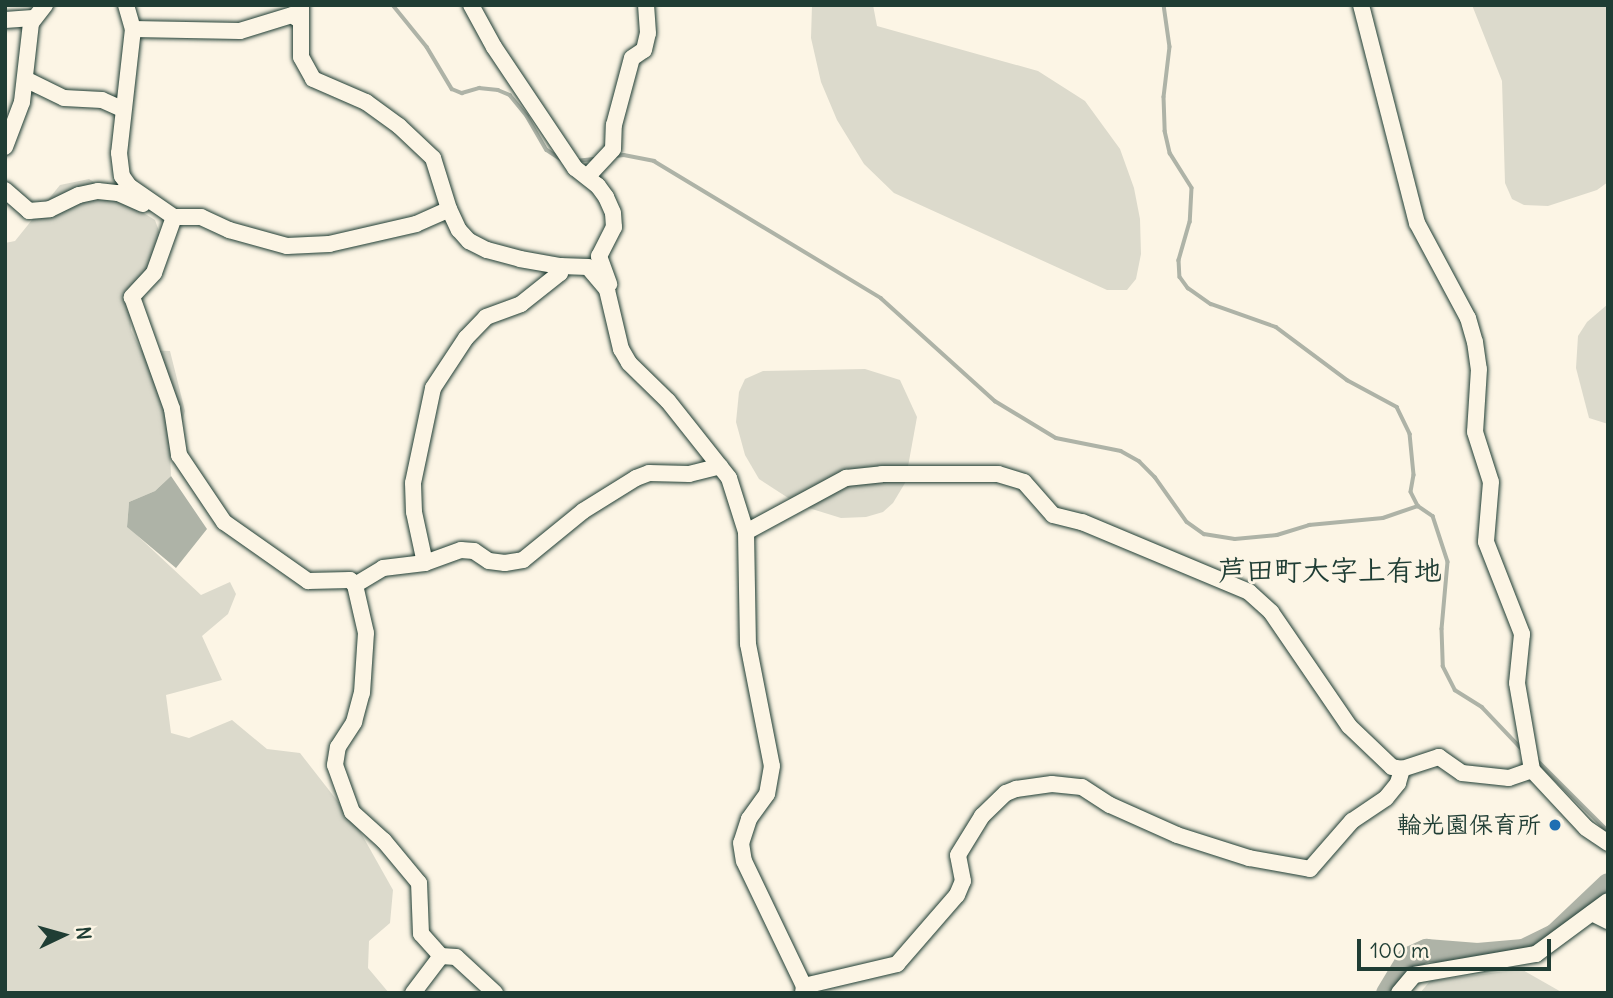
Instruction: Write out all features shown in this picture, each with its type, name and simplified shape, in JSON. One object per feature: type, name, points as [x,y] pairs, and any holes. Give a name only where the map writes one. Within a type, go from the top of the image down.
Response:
[{"type":"street","points":[[5,147],[22,102],[25,57],[33,18],[44,5]]},
{"type":"street","points":[[126,5],[133,29],[122,110],[119,153],[122,176],[129,186],[169,214]]},
{"type":"street","points":[[471,5],[494,47],[575,168],[598,186],[613,213],[614,227],[598,256],[610,289],[607,290]]},
{"type":"street","points":[[587,177],[613,149],[614,125],[632,58],[644,50],[648,33],[646,5]]},
{"type":"street","points":[[1361,5],[1417,223],[1468,318],[1475,342],[1479,369],[1475,432],[1491,482],[1486,542],[1522,634],[1517,683],[1532,770],[1586,828],[1608,843]]},
{"type":"street","points":[[133,29],[240,30],[301,13],[301,57],[313,79],[366,102],[399,126],[433,158],[449,209],[459,230],[469,241],[487,250],[560,266],[587,267],[607,290],[621,349],[629,363],[668,401],[729,478],[746,532],[748,643],[772,766],[767,794],[749,820],[741,843],[744,860],[803,989],[897,964],[957,895],[963,881],[958,855],[982,816],[1006,793],[1016,789],[1052,784],[1082,787],[1110,805],[1177,835],[1250,858],[1310,869],[1352,821],[1386,798],[1398,783],[1402,769]]},
{"type":"street","points":[[5,20],[33,18]]},
{"type":"street","points":[[25,79],[64,97],[102,100],[122,110]]},
{"type":"street","points":[[5,190],[29,211],[50,209],[79,195],[97,191],[118,193],[161,212],[201,217],[229,230],[287,246],[329,244],[416,224],[449,209]]},
{"type":"street","points":[[169,214],[154,273],[132,297],[172,409],[179,455],[223,522],[308,581],[350,580],[355,585],[366,633],[362,693],[354,722],[338,747],[335,765],[352,812],[384,841],[419,883],[421,934],[441,956],[456,957],[495,993]]},
{"type":"street","points":[[425,563],[414,512],[413,483],[433,387],[466,338],[486,317],[521,304],[560,273],[560,266]]},
{"type":"street","points":[[355,585],[383,568],[425,563],[461,550],[474,551],[497,562],[523,560],[583,511],[636,478],[649,473],[689,474],[720,466]]},
{"type":"street","points":[[746,532],[846,478],[881,474],[998,474],[1024,482],[1053,515],[1082,522],[1249,592],[1272,612],[1349,726],[1392,767],[1402,769],[1439,757],[1462,773],[1509,778],[1532,770]]},
{"type":"street","points":[[1401,992],[1414,975],[1536,954],[1608,901]]},
{"type":"street","points":[[1592,913],[1608,921]]},
{"type":"street","points":[[413,993],[441,956]]},
{"type":"shaded area","points":[[812,5],[873,5],[877,26],[1038,71],[1085,101],[1120,149],[1134,188],[1140,219],[1141,254],[1136,279],[1127,290],[1107,290],[894,193],[864,164],[837,120],[821,82],[811,38]]},
{"type":"shaded area","points":[[1472,5],[1608,5],[1608,182],[1597,190],[1548,206],[1524,205],[1512,199],[1505,183],[1502,81]]},
{"type":"shaded area","points":[[89,179],[155,220],[160,234],[152,265],[129,299],[131,330],[141,350],[170,351],[185,411],[179,434],[170,451],[171,476],[155,491],[129,502],[127,526],[201,595],[230,582],[236,594],[228,614],[202,636],[222,680],[166,695],[171,733],[189,738],[232,720],[267,749],[300,753],[357,826],[393,890],[390,923],[369,941],[368,968],[389,993],[5,993],[5,243],[15,241],[60,185]]},
{"type":"shaded area","points":[[1608,304],[1608,424],[1589,418],[1576,368],[1578,336],[1587,322]]},
{"type":"shaded area","points":[[865,369],[900,380],[917,417],[905,483],[893,503],[883,512],[866,517],[841,518],[799,505],[759,479],[745,455],[736,422],[739,392],[745,379],[763,371]]},
{"type":"shaded area","points":[[171,476],[207,529],[176,568],[127,527],[129,502],[155,491]]},
{"type":"shaded area","points":[[1521,969],[1563,993],[1420,993],[1430,981]]},
{"type":"waterway","points":[[393,5],[427,47],[452,89],[462,93],[479,88],[498,90],[510,95],[527,116],[547,150],[561,159]]},
{"type":"waterway","points":[[1164,5],[1170,47],[1164,97],[1165,131],[1170,153],[1192,188],[1190,222],[1179,260],[1180,277],[1188,288],[1211,304],[1276,327],[1347,380],[1397,407],[1410,434],[1414,475],[1411,492],[1418,506],[1433,516],[1448,562],[1442,629],[1443,666],[1455,690],[1482,707],[1522,749]]},
{"type":"waterway","points":[[614,156],[624,155],[654,161],[881,298],[995,401],[1056,438],[1121,451],[1139,461],[1155,477],[1187,522],[1204,534],[1235,539],[1277,535],[1309,525],[1383,518],[1418,506]]},
{"type":"waterway","points":[[576,161],[596,159]]},
{"type":"waterway","points":[[1537,760],[1608,831]]},
{"type":"waterway","points":[[1387,993],[1408,958],[1426,950],[1477,954],[1523,950],[1554,935],[1608,884]]},
{"type":"place","name":"輪光園保育所","points":[[1555,825]]},
{"type":"district","name":"芦田町大字上有地","points":[[1330,570]]}]
